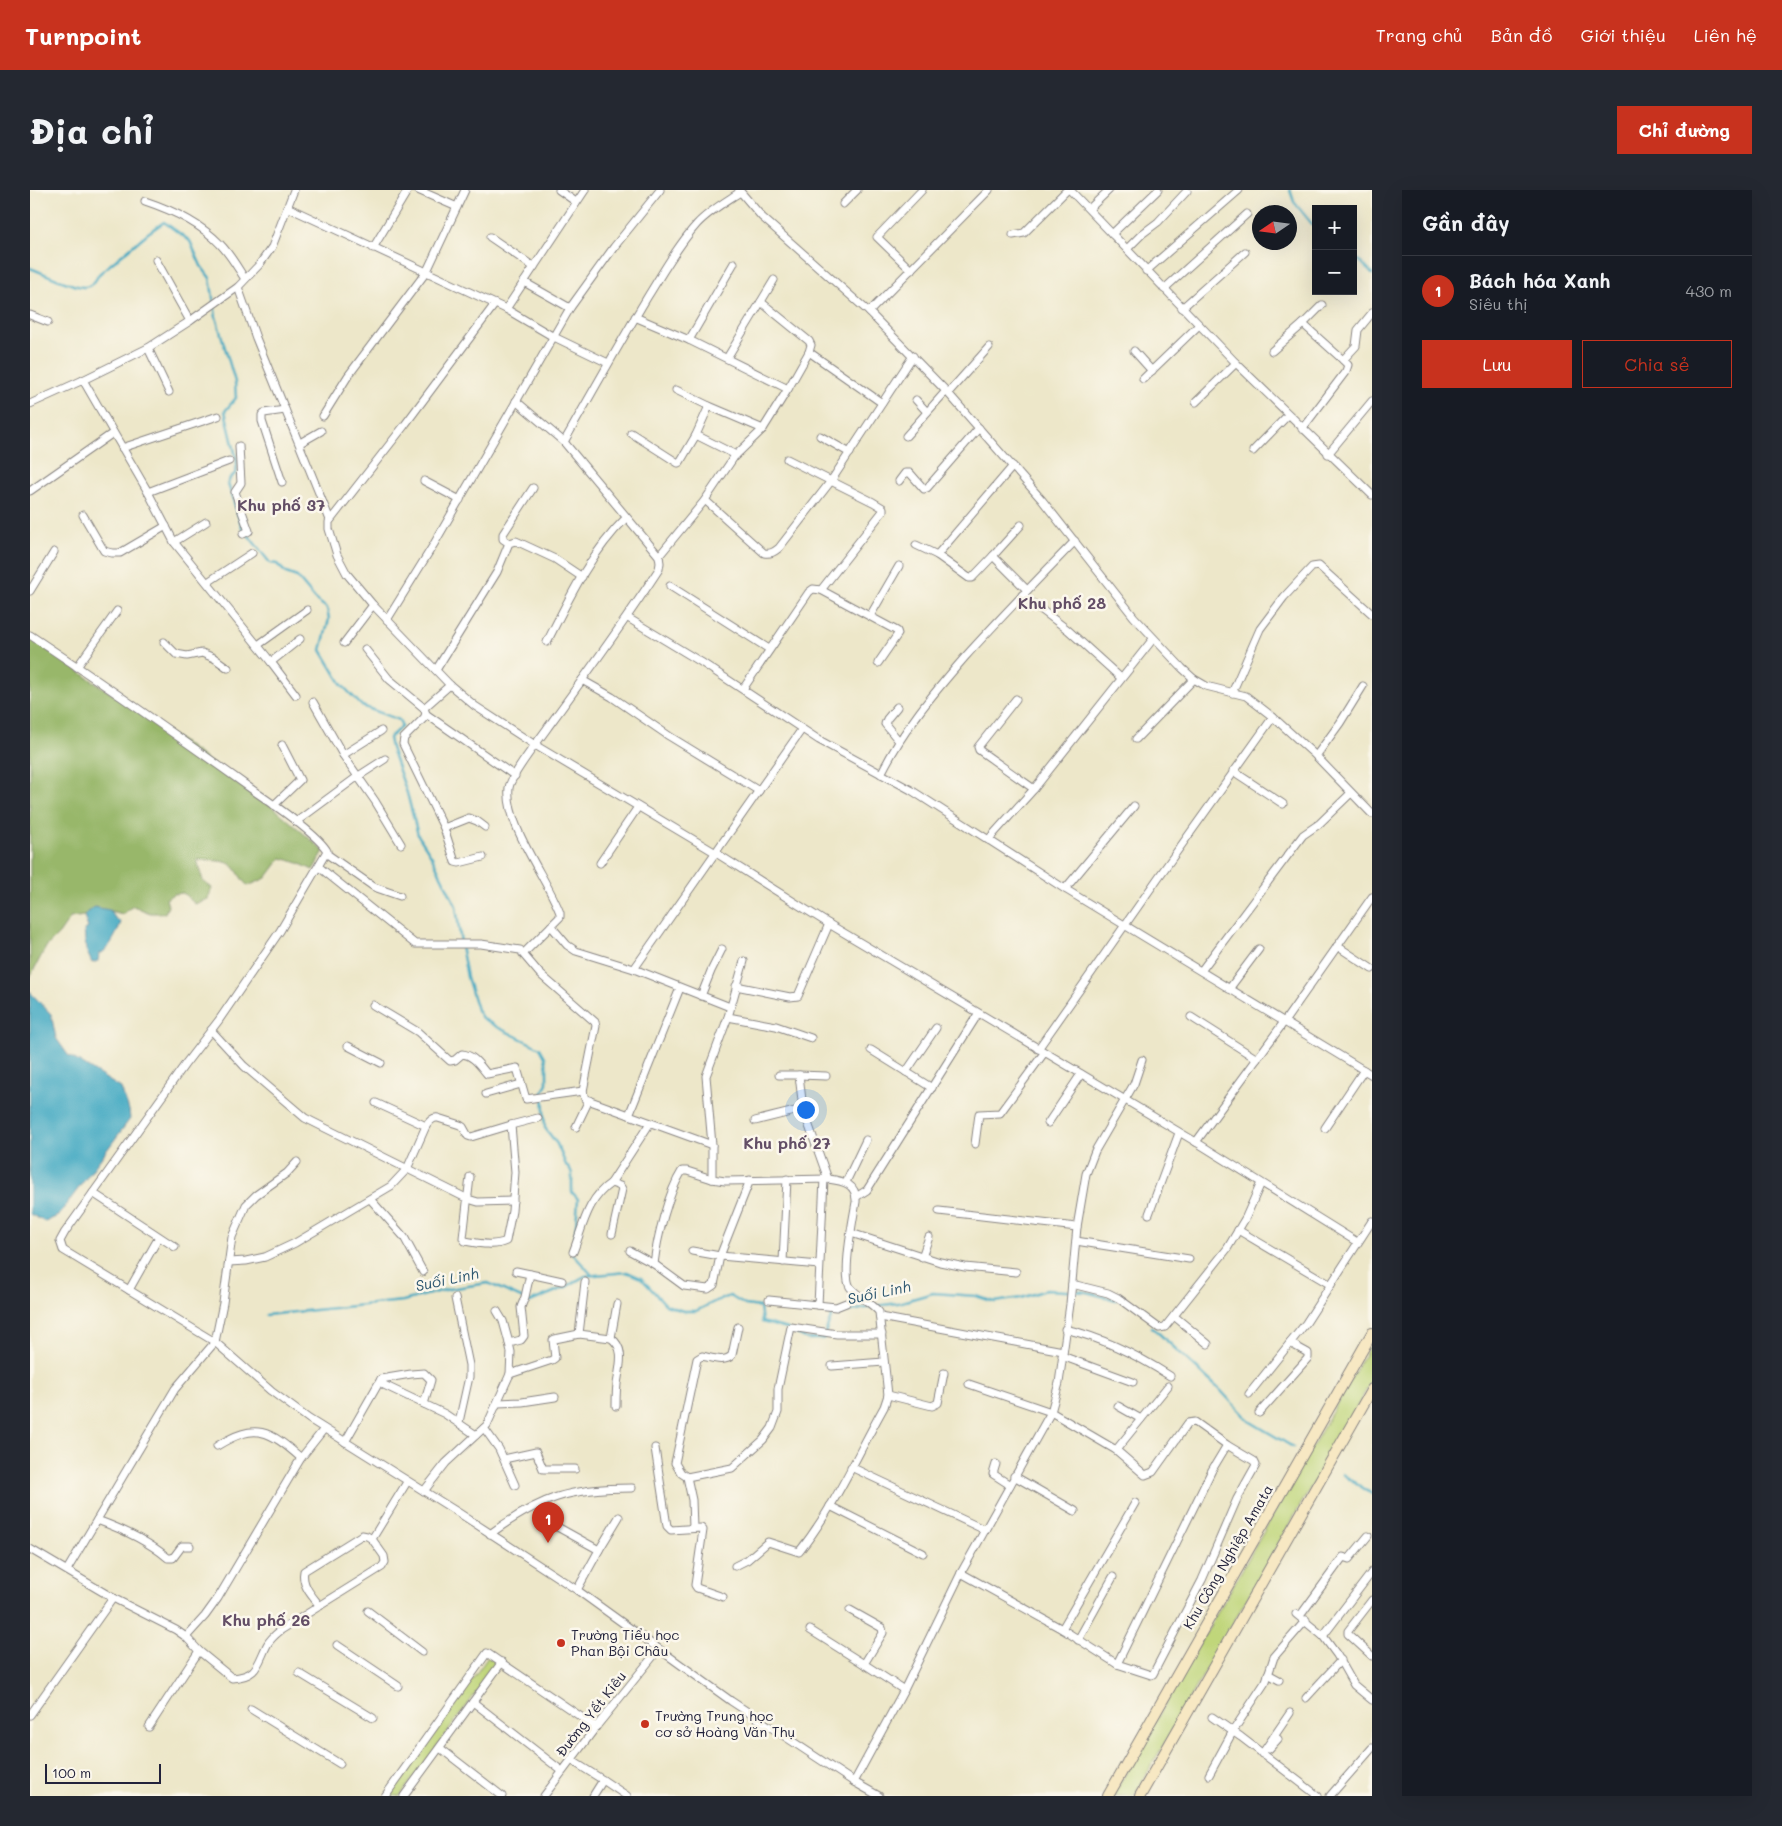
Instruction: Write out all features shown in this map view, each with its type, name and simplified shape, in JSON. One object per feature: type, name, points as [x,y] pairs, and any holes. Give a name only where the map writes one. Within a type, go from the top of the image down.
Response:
[{"type":"street","points":[[30,404],[148,348],[238,287],[272,247],[294,190]]},
{"type":"street","points":[[373,248],[408,190]]},
{"type":"street","points":[[418,190],[457,207]]},
{"type":"street","points":[[323,416],[348,376],[427,271],[466,190]]},
{"type":"street","points":[[559,190],[576,202]]},
{"type":"street","points":[[506,309],[585,190]]},
{"type":"street","points":[[387,620],[460,500],[552,336],[614,247],[660,190]]},
{"type":"street","points":[[843,204],[857,190]]},
{"type":"street","points":[[911,270],[877,237],[922,190]]},
{"type":"street","points":[[869,312],[989,190]]},
{"type":"street","points":[[1013,235],[1024,233],[1068,190],[1236,363],[1372,495]]},
{"type":"street","points":[[1088,209],[1109,190]]},
{"type":"street","points":[[1112,234],[1158,190]]},
{"type":"street","points":[[1146,271],[1239,190]]},
{"type":"street","points":[[564,442],[608,363],[661,275],[698,223],[739,191],[762,217],[869,312],[947,392],[1013,466],[1153,638],[1194,679],[1206,686],[1246,696],[1273,716],[1316,756],[1372,814]]},
{"type":"street","points":[[1127,249],[1158,222],[1187,191]]},
{"type":"street","points":[[145,201],[173,211],[209,234],[220,244],[246,279]]},
{"type":"street","points":[[287,207],[506,309],[552,336],[608,363]]},
{"type":"street","points":[[1164,289],[1247,214]]},
{"type":"street","points":[[490,237],[534,267]]},
{"type":"street","points":[[1182,308],[1245,252]]},
{"type":"street","points":[[156,260],[190,321]]},
{"type":"street","points":[[689,340],[734,263]]},
{"type":"street","points":[[727,358],[774,280]]},
{"type":"street","points":[[524,282],[570,308]]},
{"type":"street","points":[[238,287],[256,338],[330,520],[329,529],[347,574],[387,620],[450,685],[476,706],[536,745],[978,1014],[1196,1142],[1358,1242]]},
{"type":"street","points":[[659,556],[705,500],[736,455],[763,429],[809,352],[811,345],[809,341],[761,302]]},
{"type":"street","points":[[330,520],[404,426],[495,304]]},
{"type":"street","points":[[1272,351],[1322,305]]},
{"type":"street","points":[[1343,360],[1356,346],[1358,330],[1372,313]]},
{"type":"street","points":[[30,315],[48,322]]},
{"type":"street","points":[[635,317],[689,340],[788,389]]},
{"type":"street","points":[[1302,428],[1346,371],[1348,365],[1303,324]]},
{"type":"street","points":[[1143,379],[1199,325]]},
{"type":"street","points":[[906,436],[989,347]]},
{"type":"street","points":[[148,348],[169,392]]},
{"type":"street","points":[[1134,351],[1152,371]]},
{"type":"street","points":[[809,352],[882,403]]},
{"type":"street","points":[[705,500],[764,553],[769,554],[779,548],[831,481],[913,356]]},
{"type":"street","points":[[1196,402],[1236,363]]},
{"type":"street","points":[[83,380],[148,492],[174,542],[208,582],[296,695]]},
{"type":"street","points":[[676,390],[763,429]]},
{"type":"street","points":[[916,400],[927,412]]},
{"type":"street","points":[[516,401],[564,442],[659,556],[660,563],[659,569],[628,618],[582,680],[509,786],[511,807],[517,825],[560,913],[560,917],[523,954],[546,980],[595,1022],[596,1026],[583,1091],[586,1099],[712,1145]]},
{"type":"street","points":[[1328,454],[1372,401]]},
{"type":"street","points":[[631,433],[678,463],[696,435],[709,406]]},
{"type":"street","points":[[282,482],[262,421],[262,415],[264,413],[285,410]]},
{"type":"street","points":[[1253,451],[1288,415]]},
{"type":"street","points":[[122,448],[218,416]]},
{"type":"street","points":[[899,481],[908,472],[924,488],[927,488],[979,428]]},
{"type":"street","points":[[300,443],[321,430]]},
{"type":"street","points":[[30,491],[113,433]]},
{"type":"street","points":[[696,435],[736,455]]},
{"type":"street","points":[[820,436],[850,453]]},
{"type":"street","points":[[238,446],[241,483],[235,492],[246,532]]},
{"type":"street","points":[[787,459],[883,508],[883,511],[821,590]]},
{"type":"street","points":[[148,492],[229,461]]},
{"type":"street","points":[[936,555],[1013,466]]},
{"type":"street","points":[[424,481],[460,500]]},
{"type":"street","points":[[533,488],[503,534],[503,539],[509,543],[516,541],[555,558],[582,576]]},
{"type":"street","points":[[83,515],[104,551],[112,553],[120,553],[166,526]]},
{"type":"street","points":[[547,642],[571,594],[603,543],[626,518]]},
{"type":"street","points":[[174,542],[206,522]]},
{"type":"street","points":[[916,545],[936,555],[972,578],[1021,525]]},
{"type":"street","points":[[881,774],[918,712],[1025,593],[1075,541]]},
{"type":"street","points":[[436,670],[497,572],[509,543]]},
{"type":"street","points":[[30,591],[54,552]]},
{"type":"street","points":[[208,582],[252,553]]},
{"type":"street","points":[[993,556],[1025,593],[1122,678]]},
{"type":"street","points":[[870,616],[899,566]]},
{"type":"street","points":[[1232,693],[1260,629],[1284,597],[1312,567],[1319,566],[1372,614]]},
{"type":"street","points":[[670,586],[769,649]]},
{"type":"street","points":[[743,689],[769,649],[813,589],[821,590],[892,628],[898,634],[878,663]]},
{"type":"street","points":[[344,643],[373,604]]},
{"type":"street","points":[[258,645],[307,610]]},
{"type":"street","points":[[77,667],[117,611]]},
{"type":"street","points":[[628,618],[743,689],[802,729],[926,800],[1229,990],[1372,1075]]},
{"type":"street","points":[[30,635],[184,740],[274,805],[320,842],[326,848],[327,854],[280,931],[62,1236],[60,1241],[63,1250],[215,1342],[271,1391],[324,1429],[577,1590],[731,1701],[854,1782],[879,1796]]},
{"type":"street","points":[[988,840],[1034,789],[1153,638]]},
{"type":"street","points":[[271,662],[300,639]]},
{"type":"street","points":[[164,642],[176,654],[187,656],[202,654],[214,658],[228,668]]},
{"type":"street","points":[[365,649],[389,679],[425,711],[515,776]]},
{"type":"street","points":[[1136,739],[1194,679]]},
{"type":"street","points":[[582,680],[612,697],[668,736],[759,791]]},
{"type":"street","points":[[450,685],[425,711],[420,723],[404,738],[403,744],[444,828],[455,862],[458,863],[482,857]]},
{"type":"street","points":[[1316,756],[1340,723],[1363,686]]},
{"type":"street","points":[[1016,699],[978,747],[979,750],[1034,789]]},
{"type":"street","points":[[313,702],[342,755],[401,844]]},
{"type":"street","points":[[897,707],[886,719],[885,724],[899,741]]},
{"type":"street","points":[[975,1144],[979,1114],[1000,1113],[1125,925],[1273,716]]},
{"type":"street","points":[[634,969],[802,729]]},
{"type":"street","points":[[342,755],[381,731]]},
{"type":"street","points":[[274,805],[300,780],[282,745]]},
{"type":"street","points":[[296,822],[385,759]]},
{"type":"street","points":[[1233,771],[1282,804]]},
{"type":"street","points":[[1201,972],[1303,835],[1320,824],[1351,793]]},
{"type":"street","points":[[1065,888],[1134,806]]},
{"type":"street","points":[[600,862],[638,807]]},
{"type":"street","points":[[444,828],[469,818],[477,820],[485,827]]},
{"type":"street","points":[[327,854],[374,887],[400,896]]},
{"type":"street","points":[[319,867],[415,944],[481,944],[520,950]]},
{"type":"street","points":[[1196,1142],[1372,897]]},
{"type":"street","points":[[736,986],[792,998],[798,996],[829,924]]},
{"type":"street","points":[[551,926],[567,945],[576,951],[634,969],[730,1007]]},
{"type":"street","points":[[1337,946],[1372,969]]},
{"type":"street","points":[[701,996],[710,971],[722,949]]},
{"type":"street","points":[[1229,990],[1258,949]]},
{"type":"street","points":[[712,1179],[712,1145],[706,1076],[728,1017],[744,960]]},
{"type":"street","points":[[629,1115],[680,988]]},
{"type":"street","points":[[373,1005],[423,1035],[450,1061],[455,1060],[462,1054],[468,1054],[481,1065],[487,1074],[517,1068],[526,1098],[583,1091]]},
{"type":"street","points":[[856,1197],[868,1190],[978,1014]]},
{"type":"street","points":[[728,1017],[776,1026],[811,1038]]},
{"type":"street","points":[[1191,1017],[1257,1059]]},
{"type":"street","points":[[906,1072],[936,1028]]},
{"type":"street","points":[[211,1030],[244,1066],[304,1118],[468,1200],[478,1202],[513,1201]]},
{"type":"street","points":[[348,1046],[381,1063]]},
{"type":"street","points":[[871,1050],[932,1088]]},
{"type":"street","points":[[854,1782],[904,1690],[961,1572],[1051,1412],[1059,1383],[1070,1304],[1077,1227],[1086,1174],[1095,1151],[1134,1084],[1142,1060]]},
{"type":"street","points":[[1325,1128],[1364,1070]]},
{"type":"street","points":[[1048,1123],[1081,1074]]},
{"type":"street","points":[[779,1075],[826,1076]]},
{"type":"street","points":[[799,1075],[803,1109],[826,1179],[819,1265],[818,1305]]},
{"type":"street","points":[[486,1094],[521,1084]]},
{"type":"street","points":[[576,1127],[589,1100]]},
{"type":"street","points":[[376,1103],[426,1126]]},
{"type":"street","points":[[755,1121],[803,1109]]},
{"type":"street","points":[[229,1262],[246,1262],[265,1257],[295,1243],[371,1200],[391,1186],[407,1169],[429,1121],[438,1118],[460,1125],[468,1136],[474,1136],[538,1118]]},
{"type":"street","points":[[573,1252],[595,1196],[601,1189],[611,1183],[650,1123]]},
{"type":"street","points":[[470,1177],[463,1238],[465,1241],[501,1244],[506,1241],[513,1201],[515,1172],[511,1125]]},
{"type":"street","points":[[1149,1214],[1179,1133]]},
{"type":"street","points":[[846,1182],[866,1140]]},
{"type":"street","points":[[67,1570],[175,1389],[215,1342],[223,1304],[232,1237],[246,1205],[287,1173],[297,1162]]},
{"type":"street","points":[[654,1264],[661,1229],[682,1172],[687,1171],[725,1181],[826,1179],[846,1182],[853,1188],[856,1197],[847,1279],[852,1288],[873,1305],[880,1314],[888,1395],[884,1407],[830,1506],[800,1552],[768,1542],[748,1560],[736,1566]]},
{"type":"street","points":[[783,1262],[788,1179]]},
{"type":"street","points":[[630,1251],[654,1264],[684,1286],[708,1289],[714,1285],[720,1256],[750,1180]]},
{"type":"street","points":[[611,1183],[620,1186],[622,1190],[612,1234]]},
{"type":"street","points":[[1072,1284],[1108,1293],[1118,1298],[1159,1328],[1165,1327],[1227,1249],[1261,1183]]},
{"type":"street","points":[[93,1193],[175,1247]]},
{"type":"street","points":[[371,1200],[404,1237],[423,1272]]},
{"type":"street","points":[[939,1211],[1077,1227]]},
{"type":"street","points":[[1249,1394],[1306,1323],[1372,1221]]},
{"type":"street","points":[[1238,1230],[1331,1284]]},
{"type":"street","points":[[852,1232],[922,1257],[965,1267],[1016,1272]]},
{"type":"street","points":[[129,1290],[159,1237]]},
{"type":"street","points":[[922,1257],[929,1237]]},
{"type":"street","points":[[1076,1241],[1190,1259]]},
{"type":"street","points":[[692,1252],[819,1265]]},
{"type":"street","points":[[516,1271],[562,1281]]},
{"type":"street","points":[[509,1343],[523,1338],[521,1307],[530,1274]]},
{"type":"street","points":[[579,1334],[585,1282]]},
{"type":"street","points":[[455,1298],[469,1365],[469,1377],[459,1422]]},
{"type":"street","points":[[769,1300],[836,1307],[846,1303]]},
{"type":"street","points":[[611,1338],[617,1304]]},
{"type":"street","points":[[424,1491],[446,1463],[484,1428],[498,1403],[510,1374],[511,1352],[503,1321],[497,1311]]},
{"type":"street","points":[[880,1314],[1063,1354],[1133,1382]]},
{"type":"street","points":[[1174,1316],[1208,1344]]},
{"type":"street","points":[[693,1528],[692,1500],[687,1477],[681,1472],[676,1463],[697,1359],[702,1356],[724,1360],[729,1358],[732,1355],[738,1327]]},
{"type":"street","points":[[687,1477],[732,1468],[763,1440],[772,1428],[778,1412],[778,1388],[791,1327],[831,1333],[882,1334]]},
{"type":"street","points":[[1066,1329],[1116,1345],[1170,1376]]},
{"type":"street","name":"Khu Công Nghiệp Amata","points":[[1108,1796],[1372,1333]]},
{"type":"street","points":[[510,1374],[555,1358],[553,1340],[555,1338],[579,1334],[611,1338],[618,1346],[621,1357],[616,1406]]},
{"type":"street","points":[[1259,1412],[1308,1358],[1308,1353],[1290,1343]]},
{"type":"street","points":[[832,1366],[884,1362]]},
{"type":"street","points":[[345,1442],[381,1380],[424,1373],[431,1380],[424,1404]]},
{"type":"street","points":[[888,1395],[932,1406],[936,1405],[944,1373]]},
{"type":"street","points":[[381,1380],[384,1385],[459,1422],[476,1434]]},
{"type":"street","points":[[961,1572],[1062,1629],[1117,1664],[1148,1675],[1153,1674],[1202,1580],[1237,1499],[1256,1465],[1254,1461],[1191,1421],[1153,1472],[1145,1475],[1116,1450],[1051,1412],[969,1384]]},
{"type":"street","points":[[1116,1450],[1168,1386]]},
{"type":"street","points":[[1140,1796],[1372,1389]]},
{"type":"street","points":[[498,1403],[555,1397]]},
{"type":"street","points":[[1118,1406],[1141,1419]]},
{"type":"street","points":[[484,1428],[504,1459],[515,1485]]},
{"type":"street","points":[[186,1637],[218,1598],[301,1458],[324,1429]]},
{"type":"street","points":[[217,1446],[233,1437],[251,1431],[266,1433],[281,1441],[301,1458]]},
{"type":"street","points":[[1117,1664],[1212,1470],[1227,1445]]},
{"type":"street","points":[[655,1448],[668,1529],[700,1528],[703,1530],[695,1585],[697,1588],[724,1597]]},
{"type":"street","points":[[504,1459],[536,1452],[543,1469],[575,1469]]},
{"type":"street","points":[[996,1464],[993,1474],[1010,1484]]},
{"type":"street","points":[[851,1467],[985,1530]]},
{"type":"street","points":[[1014,1476],[1074,1511]]},
{"type":"street","points":[[372,1539],[408,1482]]},
{"type":"street","points":[[490,1534],[526,1510],[564,1494],[600,1488],[632,1488]]},
{"type":"street","points":[[1062,1629],[1135,1503]]},
{"type":"street","points":[[830,1506],[923,1553]]},
{"type":"street","points":[[577,1590],[619,1517]]},
{"type":"street","points":[[97,1520],[136,1537],[168,1558],[173,1558],[182,1546],[190,1546]]},
{"type":"street","points":[[552,1524],[599,1550]]},
{"type":"street","points":[[30,1549],[114,1598],[176,1630],[232,1678],[245,1677],[255,1670],[264,1656],[268,1644],[281,1630],[320,1606],[382,1567],[385,1562],[384,1556],[372,1539],[362,1535],[304,1571],[305,1585],[320,1606]]},
{"type":"street","points":[[1209,1775],[1233,1731],[1266,1681],[1274,1656],[1343,1557],[1350,1559],[1368,1536]]},
{"type":"street","points":[[1323,1636],[1372,1572]]},
{"type":"street","points":[[1078,1640],[1113,1577]]},
{"type":"street","points":[[30,1715],[114,1598]]},
{"type":"street","points":[[1372,1600],[1348,1631],[1348,1634],[1372,1656]]},
{"type":"street","points":[[850,1610],[882,1628],[883,1631],[864,1664]]},
{"type":"street","points":[[368,1612],[422,1652]]},
{"type":"street","points":[[1301,1617],[1323,1636],[1341,1660],[1354,1685],[1372,1700]]},
{"type":"street","points":[[810,1630],[904,1690]]},
{"type":"street","points":[[337,1645],[398,1686]]},
{"type":"street","name":"Đường Yết Kiêu","points":[[544,1796],[596,1726],[659,1649]]},
{"type":"street","points":[[149,1727],[199,1651]]},
{"type":"street","points":[[386,1796],[487,1653],[596,1726]]},
{"type":"street","points":[[1306,1698],[1341,1660]]},
{"type":"street","points":[[407,1795],[502,1662]]},
{"type":"street","points":[[299,1673],[373,1718]]},
{"type":"street","points":[[1268,1674],[1279,1680]]},
{"type":"street","points":[[473,1702],[562,1771]]},
{"type":"street","points":[[251,1709],[340,1764]]},
{"type":"street","points":[[1264,1755],[1290,1713]]},
{"type":"street","points":[[1212,1717],[1318,1796]]},
{"type":"street","points":[[1264,1755],[1278,1739]]},
{"type":"street","points":[[440,1748],[502,1796]]},
{"type":"street","points":[[1330,1796],[1372,1748]]},
{"type":"street","points":[[571,1760],[628,1796]]},
{"type":"street","points":[[593,1796],[603,1780]]},
{"type":"green space","points":[[30,638],[184,743],[273,807],[324,851],[313,870],[281,858],[266,878],[248,886],[230,864],[221,861],[197,860],[203,881],[212,888],[208,899],[195,904],[183,893],[173,894],[166,899],[168,906],[165,913],[150,913],[133,906],[123,914],[94,907],[84,916],[70,918],[59,934],[46,947],[30,977]]},
{"type":"green space","points":[[1372,1342],[1372,1380],[1134,1796],[1113,1796]]},
{"type":"green space","points":[[488,1657],[498,1663],[400,1796],[389,1796]]},
{"type":"water","points":[[94,907],[110,910],[115,918],[121,922],[109,946],[99,954],[98,961],[92,963],[86,950],[84,930],[88,928],[84,916]]},
{"type":"water","points":[[30,992],[51,1014],[56,1038],[68,1055],[121,1088],[129,1110],[130,1119],[58,1216],[45,1222],[30,1214]]},
{"type":"waterway","points":[[1290,190],[1294,202],[1312,224]]},
{"type":"waterway","points":[[30,268],[73,285],[87,287],[97,279],[99,274],[164,222],[190,241],[201,266],[210,278],[216,317],[235,382],[236,398],[225,411],[237,461],[236,473],[230,478],[228,484],[242,527],[270,563],[277,564],[286,573],[297,577],[317,601],[327,608],[329,619],[321,650],[342,685],[362,706],[399,720],[402,726],[389,738],[391,748],[407,793],[418,835],[432,857],[456,906],[467,977],[477,1010],[482,1018],[540,1048],[545,1057],[547,1068],[547,1083],[543,1091],[545,1128],[557,1144],[566,1165],[572,1173],[572,1192],[578,1199],[575,1238]]},
{"type":"waterway","points":[[1357,260],[1372,274]]},
{"type":"waterway","points":[[572,1253],[592,1275]]},
{"type":"waterway","name":"Suối Linh","points":[[266,1315],[403,1301],[449,1289],[488,1283],[530,1302],[566,1287],[585,1276],[627,1272],[641,1278],[666,1305],[683,1311],[696,1311],[730,1296],[745,1305],[760,1307],[762,1322],[787,1329],[807,1339],[823,1339],[832,1315],[871,1307]]},
{"type":"waterway","name":"Suối Linh","points":[[876,1306],[898,1303],[933,1293],[976,1296],[995,1302],[1021,1298],[1046,1290],[1086,1292],[1116,1300]]},
{"type":"waterway","name":"Suối Linh","points":[[1152,1327],[1222,1392],[1249,1421],[1293,1447]]},
{"type":"waterway","name":"Suối Linh","points":[[1342,1474],[1372,1494]]},
{"type":"place","name":"Bách hóa Xanh","points":[[548,1543]]},
{"type":"place","name":"Trường Tiểu học Phan Bội Châu","points":[[561,1643]]},
{"type":"place","name":"Trường Trung học cơ sở Hoàng Văn Thụ","points":[[645,1724]]},
{"type":"district","name":"Khu phố 37","points":[[281,505]]},
{"type":"district","name":"Khu phố 28","points":[[1062,603]]},
{"type":"district","name":"Khu phố 27","points":[[787,1143]]},
{"type":"district","name":"Khu phố 26","points":[[266,1620]]}]
